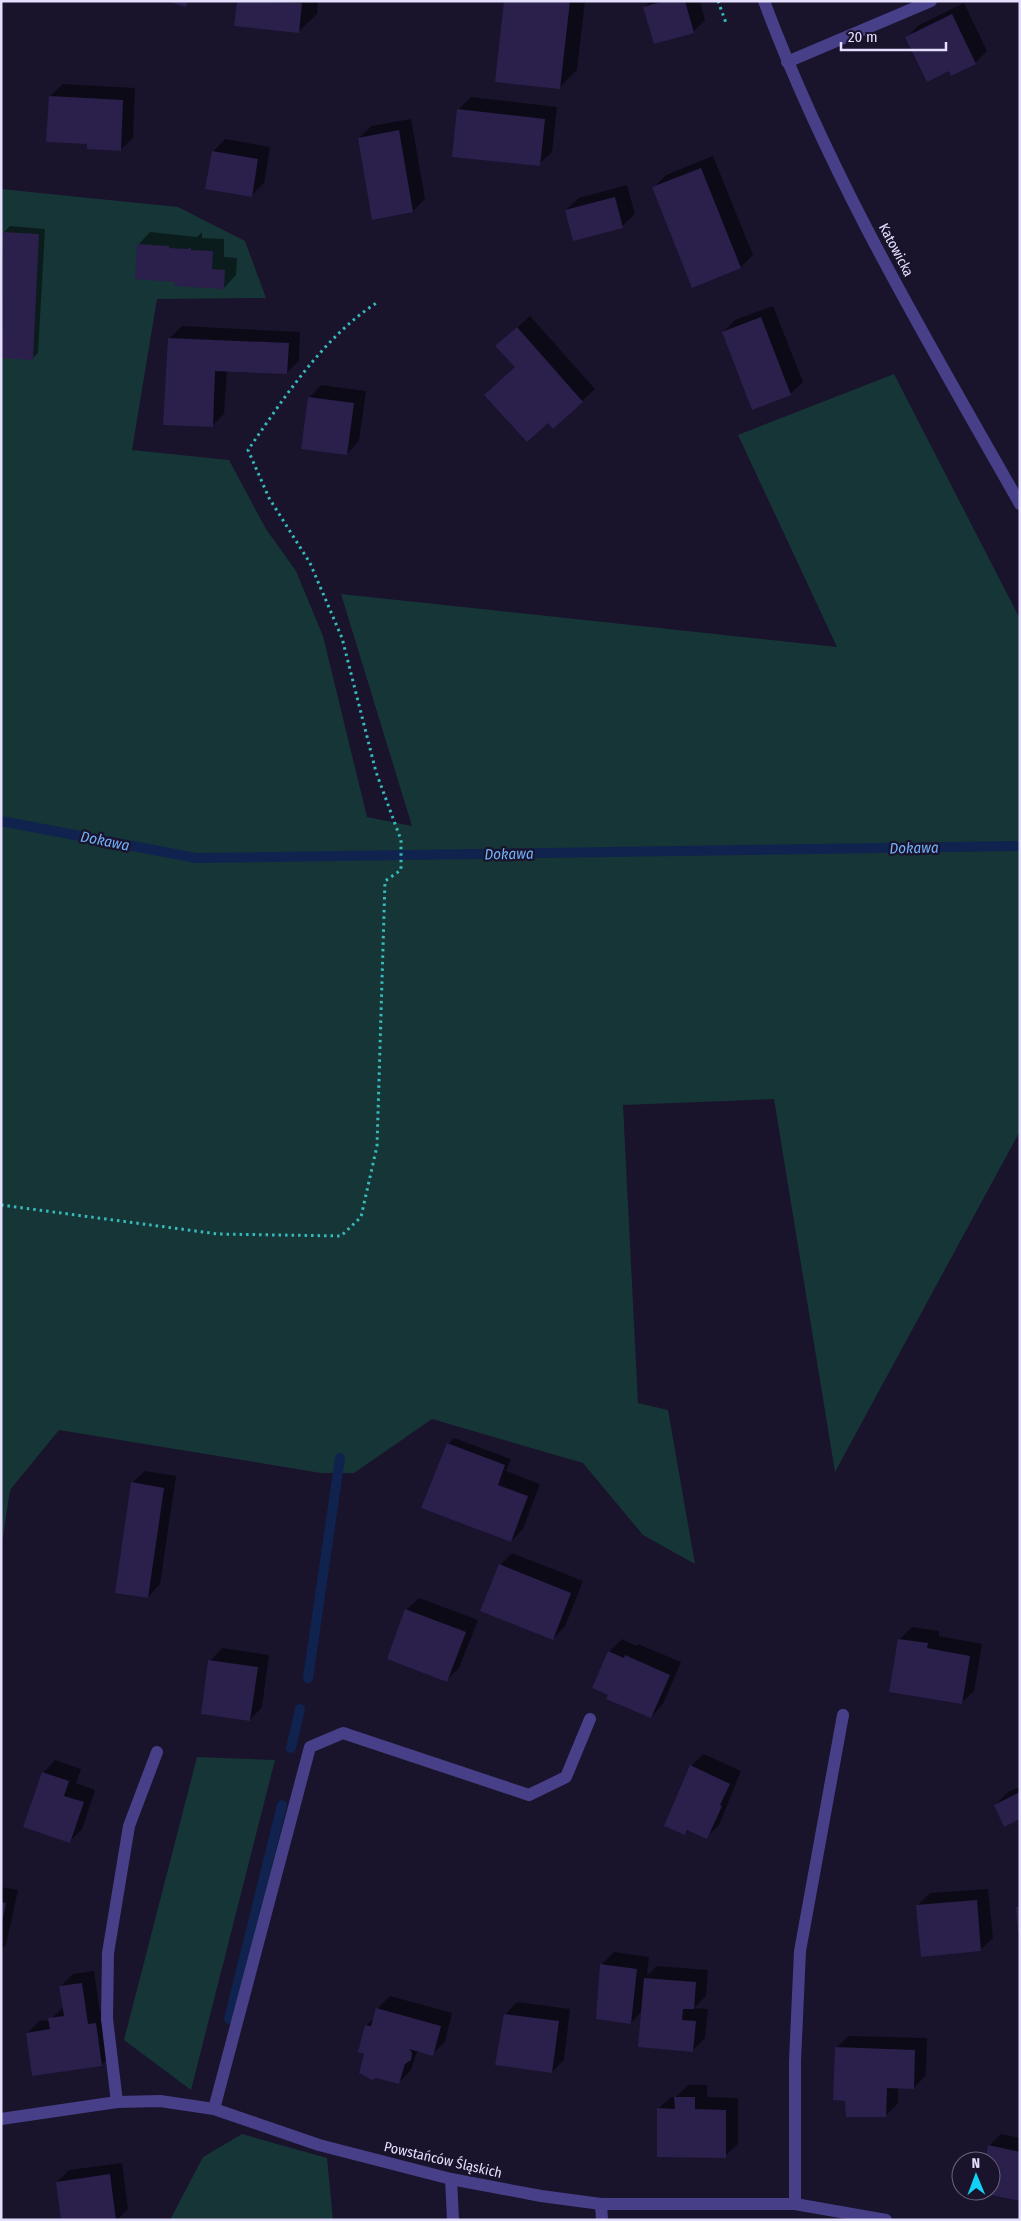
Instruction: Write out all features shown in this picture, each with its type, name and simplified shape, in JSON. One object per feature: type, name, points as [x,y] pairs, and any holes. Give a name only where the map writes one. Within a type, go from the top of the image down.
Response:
[{"type":"street","name":"Katowicka","points":[[764,1],[787,62],[848,193],[913,314],[1020,504]]},
{"type":"street","points":[[787,62],[931,1]]},
{"type":"street","points":[[795,2204],[795,2061],[800,1951],[843,1715]]},
{"type":"street","points":[[214,2109],[310,1747],[343,1733],[529,1794],[566,1778],[590,1719]]},
{"type":"street","points":[[117,2102],[107,2018],[108,1953],[130,1826],[157,1752]]},
{"type":"street","name":"Powstańców Śląskich","points":[[1,2119],[117,2102],[160,2101],[214,2109],[319,2145],[451,2180],[541,2196],[601,2204],[795,2204],[886,2220]]},
{"type":"street","points":[[451,2180],[454,2220]]},
{"type":"street","points":[[601,2204],[602,2220]]},
{"type":"path","points":[[718,1],[726,22]]},
{"type":"path","points":[[1,1205],[218,1234],[342,1236],[362,1216],[377,1146],[385,880],[401,870],[401,840],[376,772],[342,638],[310,563],[269,498],[248,450],[300,377],[359,314],[378,302]]},
{"type":"green space","points":[[1,189],[178,207],[245,241],[266,298],[157,299],[132,450],[229,460],[266,529],[296,571],[323,636],[367,817],[412,826],[341,594],[837,647],[738,435],[894,374],[1020,619],[1020,1131],[835,1472],[774,1099],[623,1105],[638,1403],[668,1410],[695,1564],[643,1535],[583,1463],[432,1419],[354,1473],[321,1473],[59,1430],[10,1490],[1,1550]]},
{"type":"green space","points":[[197,1757],[275,1760],[191,2090],[124,2040]]},
{"type":"green space","points":[[242,2134],[327,2158],[333,2220],[170,2220],[203,2157]]},
{"type":"building","points":[[166,1],[188,1],[186,7]]},
{"type":"building","points":[[237,1],[302,3],[299,33],[234,26]]},
{"type":"building","points":[[504,1],[570,1],[560,89],[495,82]]},
{"type":"building","points":[[664,1],[685,1],[694,33],[654,44],[643,7]]},
{"type":"building","points":[[952,14],[976,64],[951,76],[949,71],[927,82],[905,37]]},
{"type":"building","points":[[49,96],[123,100],[121,151],[87,149],[87,144],[46,142]]},
{"type":"building","points":[[457,109],[545,119],[540,166],[452,157]]},
{"type":"building","points":[[399,130],[413,212],[372,220],[358,138]]},
{"type":"building","points":[[212,151],[258,159],[252,197],[205,189]]},
{"type":"building","points":[[701,168],[741,268],[692,288],[652,187]]},
{"type":"building","points":[[615,197],[623,228],[573,241],[565,210]]},
{"type":"building","points":[[3,232],[39,234],[33,360],[2,358]]},
{"type":"building","points":[[137,244],[169,246],[169,248],[188,249],[191,247],[191,250],[213,251],[212,269],[225,270],[224,289],[174,286],[175,282],[135,279]]},
{"type":"building","points":[[761,317],[791,395],[752,410],[722,332]]},
{"type":"building","points":[[517,327],[583,402],[553,429],[548,423],[527,442],[484,395],[515,367],[495,346]]},
{"type":"building","points":[[168,338],[289,343],[287,374],[215,371],[213,427],[163,425]]},
{"type":"building","points":[[308,397],[354,403],[347,455],[301,449]]},
{"type":"building","points":[[447,1443],[505,1465],[498,1485],[528,1496],[511,1542],[421,1508]]},
{"type":"building","points":[[131,1482],[164,1488],[148,1598],[115,1593]]},
{"type":"building","points":[[499,1564],[571,1593],[553,1640],[480,1611]]},
{"type":"building","points":[[405,1609],[466,1632],[447,1682],[387,1659]]},
{"type":"building","points":[[898,1639],[928,1643],[927,1648],[970,1656],[962,1704],[889,1692]]},
{"type":"building","points":[[608,1651],[624,1658],[625,1655],[670,1675],[651,1718],[606,1699],[608,1695],[592,1688]]},
{"type":"building","points":[[208,1660],[258,1667],[250,1721],[201,1714]]},
{"type":"building","points":[[690,1765],[730,1784],[707,1839],[687,1830],[685,1835],[664,1826]]},
{"type":"building","points":[[42,1772],[69,1781],[64,1796],[84,1802],[70,1843],[23,1827]]},
{"type":"building","points":[[1020,1792],[1020,1819],[1004,1827],[994,1805]]},
{"type":"building","points":[[977,1900],[981,1951],[921,1957],[916,1905]]},
{"type":"building","points":[[1,1902],[6,1903],[2,1922],[1,1922]]},
{"type":"building","points":[[1016,1907],[1020,1907],[1020,1933],[1018,1933]]},
{"type":"building","points":[[600,1964],[637,1969],[631,2024],[596,2019]]},
{"type":"building","points":[[644,1978],[696,1982],[694,2009],[683,2009],[682,2020],[696,2021],[693,2052],[638,2047]]},
{"type":"building","points":[[82,1983],[88,2024],[96,2023],[102,2066],[32,2076],[26,2033],[50,2029],[48,2018],[64,2016],[59,1986]]},
{"type":"building","points":[[376,2008],[441,2026],[433,2056],[409,2049],[412,2052],[411,2060],[405,2064],[399,2084],[376,2078],[372,2080],[359,2073],[364,2054],[358,2052],[365,2025],[371,2026]]},
{"type":"building","points":[[504,2014],[559,2021],[552,2073],[495,2065]]},
{"type":"building","points":[[835,2047],[915,2050],[914,2089],[887,2088],[886,2117],[846,2117],[845,2101],[833,2100]]},
{"type":"building","points":[[674,2097],[695,2097],[695,2109],[726,2110],[726,2158],[657,2157],[657,2108],[675,2109]]},
{"type":"building","points":[[988,2145],[1020,2152],[1020,2201],[1001,2197],[1001,2151],[987,2151]]},
{"type":"building","points":[[110,2174],[116,2220],[61,2220],[56,2182]]},
{"type":"waterway","name":"Dokawa","points":[[1,821],[196,858],[1020,846]]},
{"type":"waterway","points":[[308,1678],[340,1458]]},
{"type":"waterway","points":[[291,1748],[300,1709]]},
{"type":"waterway","points":[[229,2019],[282,1805]]}]
